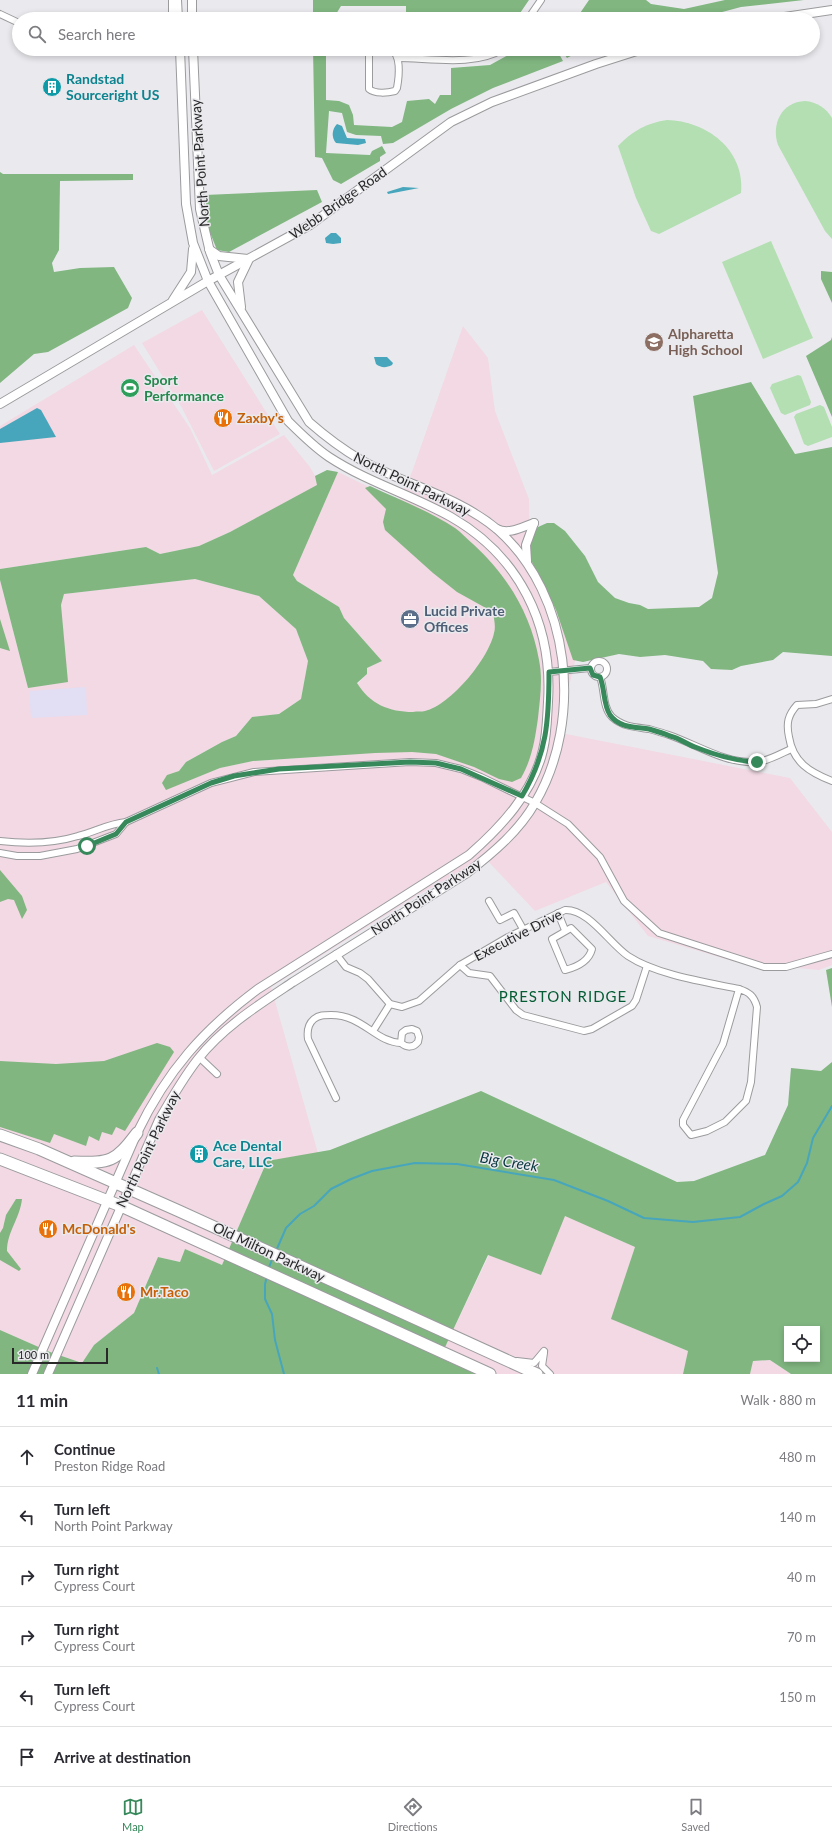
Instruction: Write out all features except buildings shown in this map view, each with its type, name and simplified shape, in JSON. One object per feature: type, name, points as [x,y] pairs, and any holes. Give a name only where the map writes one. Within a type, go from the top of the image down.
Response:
[{"type":"highway","points":[[67,1162],[96,1163],[111,1160],[124,1150],[137,1133]]},
{"type":"highway","name":"Old Milton Parkway","points":[[0,1135],[39,1149],[116,1183],[537,1374]]},
{"type":"highway","name":"Old Milton Parkway","points":[[0,1159],[121,1206],[490,1374]]},
{"type":"street","points":[[172,0],[172,12]]},
{"type":"street","points":[[177,0],[178,12]]},
{"type":"street","points":[[192,0],[192,12]]},
{"type":"street","points":[[533,12],[541,0]]},
{"type":"street","points":[[818,12],[832,10]]},
{"type":"street","points":[[0,14],[12,20]]},
{"type":"street","name":"North Point Parkway","points":[[32,1374],[137,1133],[154,1100],[178,1064],[210,1029],[234,1007],[269,982],[469,855],[496,831],[522,796],[533,778],[543,751],[547,729],[549,672],[547,650],[541,626],[533,606],[519,581],[504,561],[475,533],[451,517],[356,472],[330,457],[306,440],[288,421],[208,281],[193,243],[186,204],[180,56]]},
{"type":"street","name":"North Point Parkway","points":[[48,1374],[159,1120],[173,1093],[199,1058],[245,1015],[336,954],[467,873],[492,854],[510,836],[535,803],[548,778],[558,747],[564,709],[564,672],[556,630],[543,593],[529,566],[507,541],[490,525],[467,509],[362,461],[309,422],[219,275],[209,249],[200,209],[193,56]]},
{"type":"street","points":[[368,56],[369,89],[373,92],[391,92],[396,90],[398,85],[398,58],[475,59],[486,56]]},
{"type":"street","name":"Webb Bridge Road","points":[[0,404],[208,281],[310,225],[452,122],[492,102],[621,56]]},
{"type":"street","points":[[170,304],[191,272],[193,264],[193,243]]},
{"type":"street","points":[[209,249],[219,256],[249,259],[238,282],[238,296],[243,316]]},
{"type":"street","points":[[490,525],[500,530],[507,531],[534,523],[526,545],[526,557],[529,566]]},
{"type":"street","points":[[549,672],[564,672],[590,668],[595,661],[603,662],[607,669],[605,674],[600,677],[593,675],[590,668]]},
{"type":"street","points":[[600,677],[603,684],[606,706],[611,716],[630,727],[650,729],[672,736],[713,754],[740,761],[757,762],[791,749]]},
{"type":"street","points":[[832,699],[816,704],[797,705],[790,713],[787,726],[791,749],[798,761],[818,776],[832,782]]},
{"type":"street","points":[[0,841],[33,844],[57,842],[79,836],[111,823],[126,822],[211,783],[234,776],[279,769],[410,762],[436,763],[461,769],[522,796],[568,824],[600,857],[624,901],[659,933],[764,967],[786,967],[832,954]]},
{"type":"street","points":[[0,853],[17,856],[40,856],[77,849],[116,834],[126,822]]},
{"type":"street","points":[[490,901],[500,920],[514,913],[523,929]]},
{"type":"street","name":"Executive Drive","points":[[390,1004],[402,1007],[419,1001],[460,965],[523,929],[566,910],[578,912],[605,934],[616,947],[628,956],[647,966],[690,979],[739,989]]},
{"type":"street","points":[[558,914],[566,930]]},
{"type":"street","points":[[572,928],[592,949],[590,956],[574,968],[565,970],[552,939],[566,930],[572,928]]},
{"type":"street","points":[[336,954],[346,968],[360,973],[368,979],[390,1004],[373,1031]]},
{"type":"street","points":[[460,965],[469,973],[490,976],[516,1010],[523,1015],[584,1031],[592,1029],[632,1006],[636,1000],[647,966]]},
{"type":"street","points":[[739,989],[751,994],[757,1007],[749,1094],[740,1109],[725,1122],[707,1132],[692,1135],[683,1125],[683,1120],[723,1044],[739,989]]},
{"type":"street","points":[[336,1098],[308,1039],[307,1030],[311,1021],[322,1015],[343,1015],[352,1018],[387,1040],[401,1044]]},
{"type":"street","points":[[199,1058],[217,1074]]},
{"type":"street","points":[[501,1358],[534,1363],[544,1351],[542,1366],[550,1374]]},
{"type":"shaded area","points":[[202,310],[280,434],[214,471],[182,408],[142,343]]},
{"type":"shaded area","points":[[463,326],[488,358],[495,411],[529,499],[530,555],[556,602],[576,657],[564,708],[561,733],[790,778],[832,832],[832,965],[819,970],[736,962],[648,936],[606,882],[535,911],[482,855],[472,865],[418,895],[271,987],[318,1153],[267,1161],[222,1265],[185,1249],[180,1262],[158,1257],[134,1313],[94,1345],[82,1363],[50,1352],[0,1330],[0,580],[28,688],[64,594],[195,579],[259,596],[296,629],[308,661],[301,699],[279,714],[252,717],[236,736],[186,762],[179,771],[167,775],[166,789],[220,768],[253,761],[346,755],[350,692],[367,674],[367,668],[382,661],[344,618],[339,607],[297,581],[293,575],[338,472],[398,501],[412,472]]},
{"type":"shaded area","points":[[134,345],[190,428],[212,475],[284,435],[310,467],[318,485],[230,532],[199,546],[160,554],[146,547],[0,569],[0,426]]},
{"type":"shaded area","points":[[86,687],[87,715],[31,718],[29,691]]},
{"type":"shaded area","points":[[564,1215],[635,1247],[612,1319],[688,1351],[683,1374],[476,1374],[440,1358],[489,1255],[541,1275]]},
{"type":"shaded area","points":[[770,1360],[791,1374],[750,1374],[752,1361]]},
{"type":"green space","points":[[313,0],[529,0],[521,12],[406,12],[406,6],[341,6],[337,12],[313,12]]},
{"type":"green space","points":[[589,0],[646,0],[651,4],[684,9],[725,0],[804,0],[741,7],[722,12],[581,12]]},
{"type":"green space","points":[[313,56],[326,56],[326,100],[339,101],[349,105],[353,115],[354,125],[392,127],[402,122],[407,101],[429,99],[435,104],[440,95],[451,95],[451,68],[490,65],[506,56],[560,56],[563,61],[493,88],[451,109],[393,143],[383,144],[381,136],[356,135],[347,132],[342,113],[329,111],[326,153],[370,155],[372,151],[382,146],[386,153],[380,157],[380,161],[341,184],[333,180],[322,158],[315,157]]},
{"type":"green space","points":[[805,101],[821,106],[832,118],[832,239],[825,231],[778,145],[776,137],[777,123],[784,110],[797,102]]},
{"type":"green space","points":[[667,120],[696,126],[709,132],[720,140],[730,151],[737,163],[741,177],[741,193],[659,234],[651,231],[636,198],[618,146],[640,128]]},
{"type":"green space","points":[[0,172],[3,174],[133,174],[133,180],[60,181],[59,250],[52,263],[54,272],[80,268],[114,267],[132,298],[128,308],[48,352],[34,354],[0,383]]},
{"type":"green space","points":[[317,190],[322,202],[229,252],[217,250],[209,230],[205,195]]},
{"type":"green space","points":[[771,241],[813,338],[763,359],[722,262]]},
{"type":"green space","points":[[821,271],[832,272],[832,303],[821,279]]},
{"type":"green space","points":[[832,337],[832,417],[806,356],[831,340]]},
{"type":"green space","points":[[798,375],[801,376],[811,402],[810,405],[785,415],[781,413],[770,388],[772,384]]},
{"type":"green space","points":[[751,382],[795,454],[832,447],[832,656],[783,652],[773,660],[741,666],[732,670],[711,669],[703,661],[665,655],[640,657],[619,654],[583,662],[573,660],[556,610],[531,560],[527,546],[531,533],[538,527],[547,523],[554,523],[565,531],[585,556],[598,582],[615,598],[640,605],[648,609],[699,607],[712,598],[718,573],[693,396]]},
{"type":"green space","points":[[820,405],[824,407],[832,427],[832,437],[808,446],[804,444],[794,417],[796,414]]},
{"type":"green space","points":[[327,470],[338,472],[293,575],[297,581],[339,607],[344,618],[382,661],[367,668],[367,674],[357,683],[374,701],[388,708],[404,712],[424,711],[435,707],[457,690],[477,667],[491,643],[495,626],[493,612],[457,592],[433,573],[385,530],[383,522],[386,509],[365,488],[370,486],[424,511],[455,528],[497,569],[516,596],[530,627],[539,660],[541,674],[540,704],[534,741],[528,764],[521,778],[512,782],[499,779],[474,767],[436,754],[412,752],[375,753],[253,761],[220,768],[166,790],[162,783],[167,775],[179,771],[186,762],[236,736],[252,717],[279,714],[301,699],[308,661],[296,629],[259,596],[195,579],[64,594],[61,605],[68,682],[28,688],[0,580],[0,569],[146,547],[160,554],[199,546],[230,532],[317,485],[315,476]]},
{"type":"green space","points":[[0,619],[10,651],[0,648]]},
{"type":"green space","points":[[0,870],[22,896],[27,910],[22,919],[14,900],[8,899],[0,902]]},
{"type":"green space","points":[[832,968],[832,1007],[826,970]]},
{"type":"green space","points":[[157,1043],[170,1047],[174,1052],[125,1131],[116,1127],[112,1135],[102,1132],[99,1141],[89,1136],[86,1146],[54,1134],[50,1143],[0,1127],[0,1061],[56,1064],[104,1061]]},
{"type":"green space","points":[[832,1062],[832,1374],[791,1374],[770,1360],[753,1361],[750,1374],[683,1374],[688,1351],[611,1319],[635,1247],[565,1216],[541,1275],[488,1255],[440,1358],[476,1374],[0,1374],[0,1330],[50,1352],[82,1363],[94,1345],[134,1313],[158,1257],[180,1262],[185,1249],[222,1265],[267,1161],[330,1150],[481,1091],[677,1182],[694,1181],[765,1155],[788,1105],[791,1068],[821,1071]]},
{"type":"green space","points":[[16,1199],[22,1199],[21,1206],[9,1238],[7,1251],[21,1269],[19,1271],[0,1260],[0,1233],[3,1228],[6,1215]]},
{"type":"water","points":[[337,124],[342,126],[347,138],[365,139],[366,143],[358,145],[336,143],[333,138],[333,133]]},
{"type":"water","points":[[403,187],[419,188],[388,194],[387,192]]},
{"type":"water","points":[[331,233],[336,233],[341,238],[341,243],[326,243],[325,238]]},
{"type":"water","points":[[374,357],[387,357],[393,363],[388,367],[380,366],[376,364]]},
{"type":"water","points":[[37,408],[41,410],[56,437],[0,443],[0,429]]},
{"type":"waterway","name":"Big Creek","points":[[276,1251],[286,1228],[300,1214],[314,1206],[331,1189],[372,1171],[415,1163],[457,1164],[554,1180],[608,1201],[644,1218],[693,1222],[740,1217],[782,1196],[798,1182],[807,1163],[813,1138],[832,1106]]},
{"type":"waterway","name":"Big Creek","points":[[268,1270],[273,1257]]},
{"type":"waterway","name":"Big Creek","points":[[267,1276],[265,1284],[265,1299],[272,1314],[275,1340],[284,1374]]},
{"type":"waterway","points":[[157,1368],[159,1374]]},
{"type":"place","name":"Randstad Sourceright US","points":[[52,87]]},
{"type":"place","name":"Alpharetta High School","points":[[654,342]]},
{"type":"place","name":"Sport Performance","points":[[130,388]]},
{"type":"place","name":"Zaxby's","points":[[223,418]]},
{"type":"place","name":"Lucid Private Offices","points":[[410,619]]},
{"type":"place","name":"Ace Dental Care, LLC","points":[[199,1154]]},
{"type":"place","name":"McDonald's","points":[[48,1229]]},
{"type":"place","name":"Mr.Taco","points":[[126,1292]]},
{"type":"district","name":"PRESTON RIDGE","points":[[563,997]]},
{"type":"route","points":[[87,846],[116,834],[126,822],[191,791],[234,776],[279,769],[354,764],[410,762],[436,763],[461,769],[522,796],[533,778],[543,751],[547,729],[549,672],[564,672],[590,668],[593,675],[600,677],[603,684],[606,706],[611,716],[619,722],[630,727],[650,729],[672,736],[713,754],[740,761],[757,762]]}]
